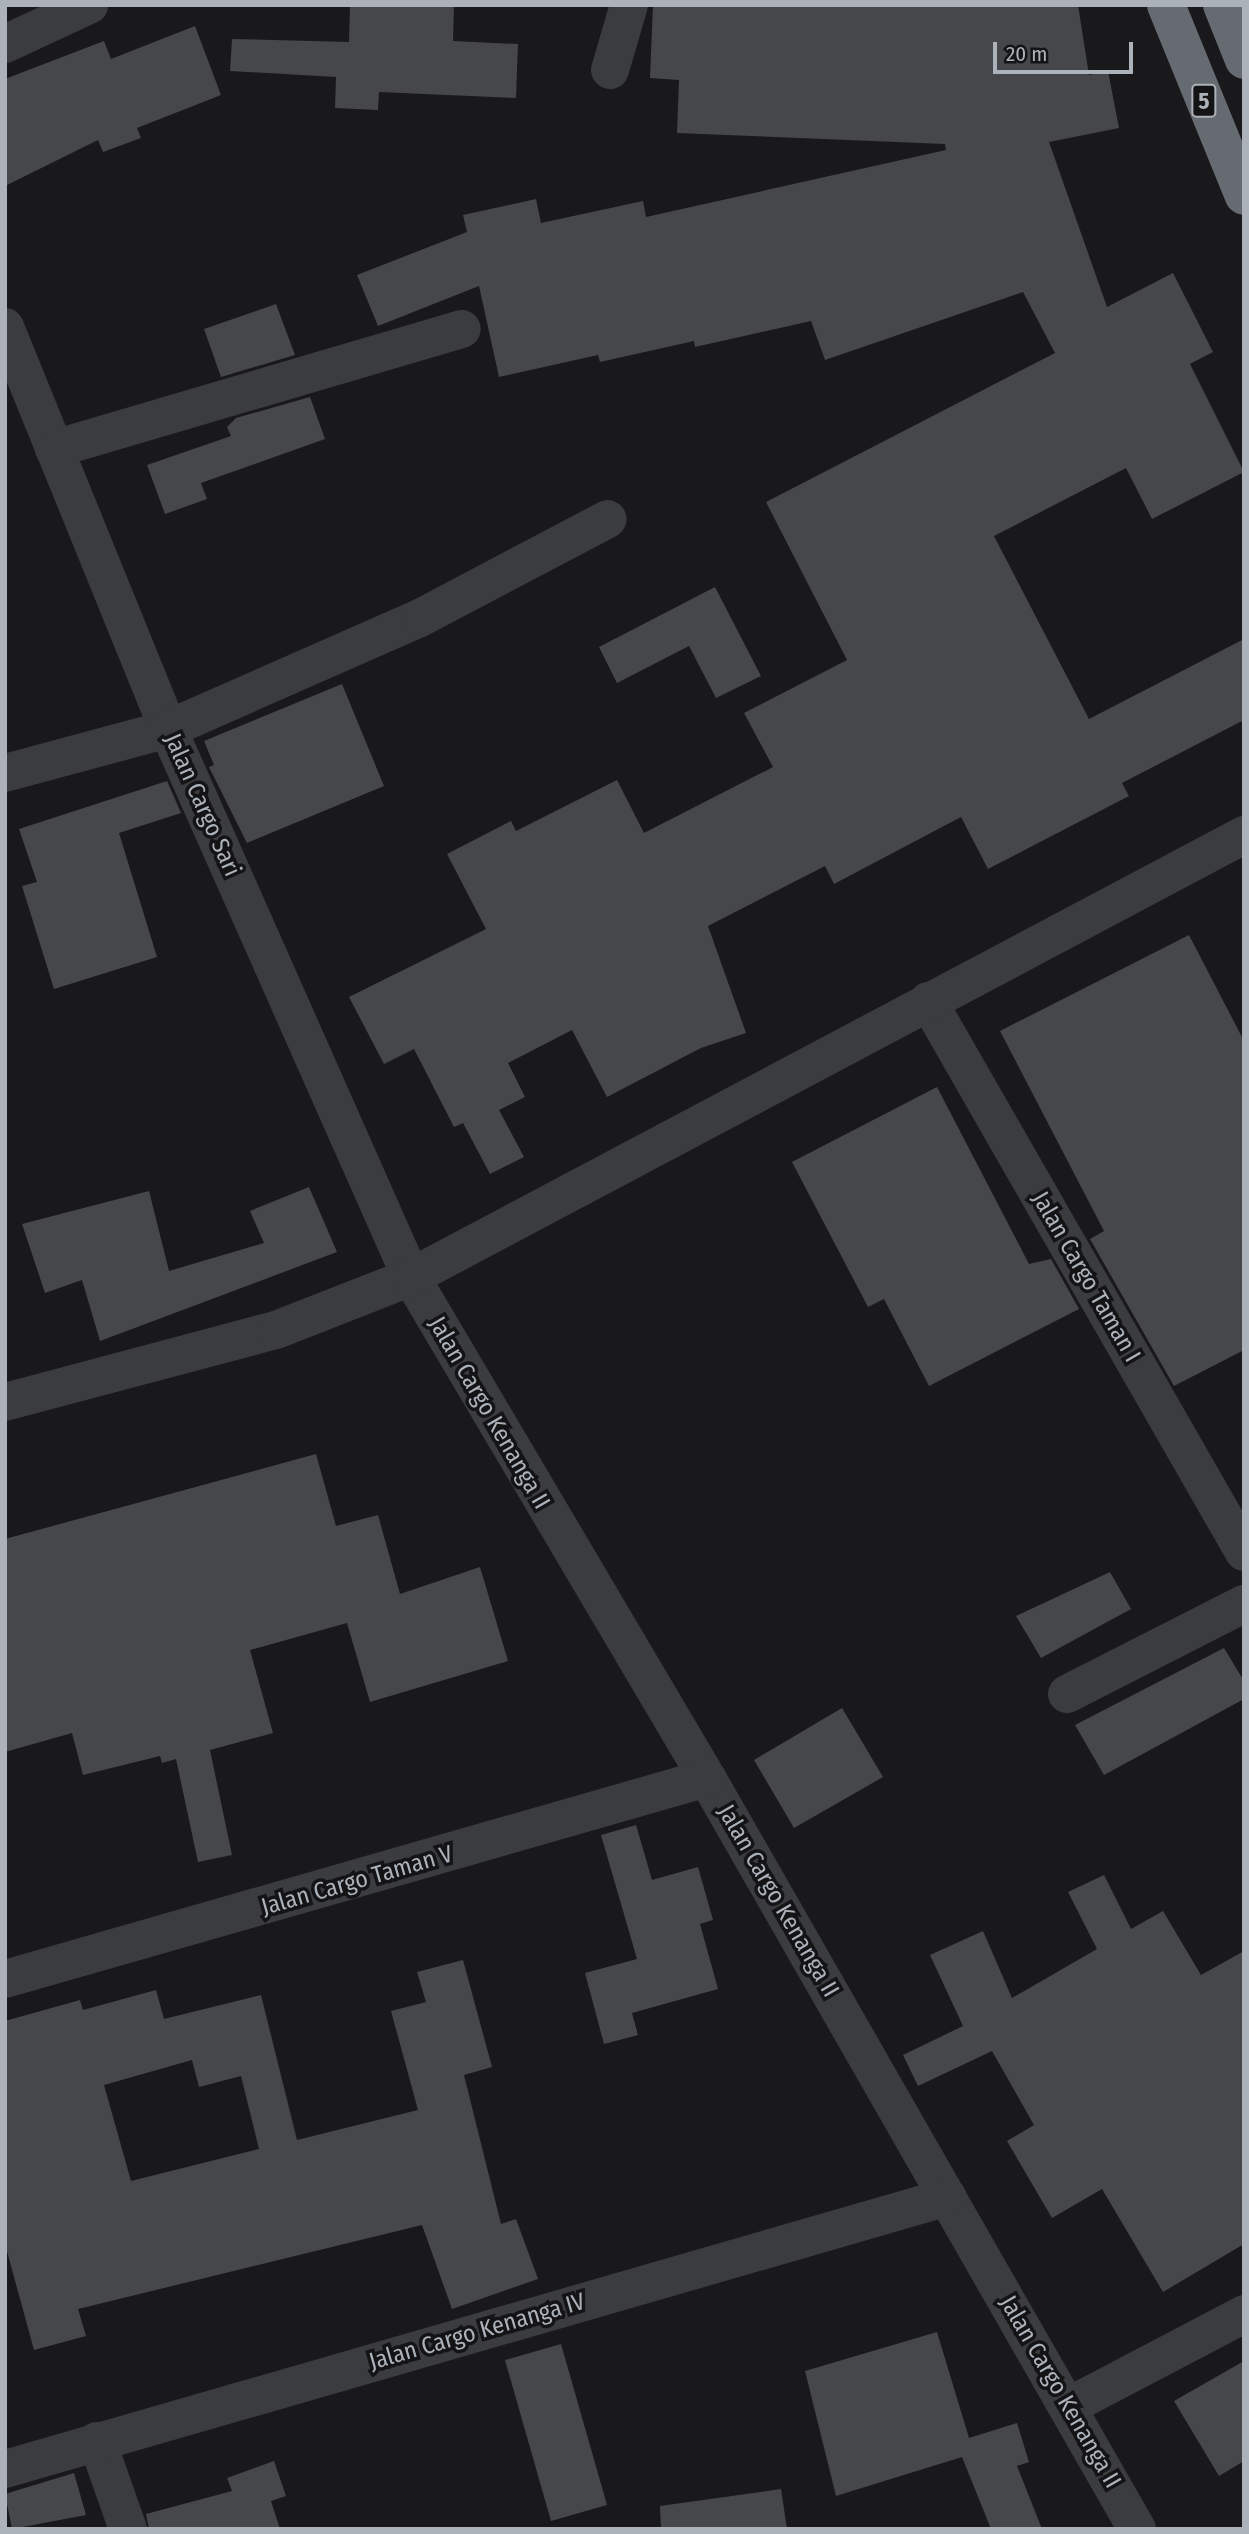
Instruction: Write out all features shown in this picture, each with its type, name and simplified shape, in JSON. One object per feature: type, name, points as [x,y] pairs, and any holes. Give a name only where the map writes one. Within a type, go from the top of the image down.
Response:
[{"type":"highway","name":"5","points":[[1166,5],[1244,196]]},
{"type":"highway","name":"5","points":[[1222,5],[1244,60]]},
{"type":"street","points":[[5,44],[89,5]]},
{"type":"street","points":[[610,70],[629,5]]},
{"type":"street","name":"Jalan Cargo Sari","points":[[5,327],[13,367],[54,449],[169,729],[411,1278]]},
{"type":"street","points":[[54,449],[462,328]]},
{"type":"street","points":[[5,773],[169,729],[420,618],[608,519]]},
{"type":"street","points":[[5,1402],[276,1330],[411,1278],[1244,835]]},
{"type":"street","name":"Jalan Cargo Taman I","points":[[928,1001],[1244,1552]]},
{"type":"street","name":"Jalan Cargo Kenanga II","points":[[411,1278],[707,1778],[1069,2406],[1137,2529]]},
{"type":"street","points":[[1067,1694],[1244,1604]]},
{"type":"street","name":"Jalan Cargo Taman V","points":[[5,1979],[707,1778]]},
{"type":"street","name":"Jalan Cargo Kenanga IV","points":[[5,2469],[948,2197]]},
{"type":"street","points":[[1069,2406],[1244,2314]]},
{"type":"street","points":[[97,2441],[128,2529]]},
{"type":"building","points":[[350,5],[454,5],[453,41],[518,44],[516,98],[379,92],[378,110],[335,108],[336,77],[230,71],[232,39],[349,42]]},
{"type":"building","points":[[653,5],[1078,5],[1089,75],[1108,71],[1119,128],[1049,142],[1107,307],[1173,273],[1213,352],[1190,364],[1244,472],[1152,519],[1126,468],[994,536],[1089,719],[1244,639],[1244,720],[1122,783],[1129,796],[988,869],[961,817],[834,884],[825,866],[708,926],[746,1033],[701,1048],[607,1097],[572,1030],[508,1063],[525,1097],[499,1110],[524,1157],[490,1174],[463,1123],[454,1127],[414,1049],[384,1064],[349,997],[486,929],[447,854],[511,821],[516,831],[617,780],[644,833],[773,767],[744,713],[847,660],[766,502],[1055,353],[1023,292],[825,360],[811,321],[695,347],[694,341],[600,362],[598,355],[499,377],[479,286],[378,326],[357,275],[467,232],[463,215],[536,199],[541,223],[643,201],[646,217],[946,150],[945,144],[677,133],[679,80],[650,78]]},
{"type":"building","points":[[195,26],[221,95],[137,128],[141,138],[103,152],[98,140],[5,186],[5,79],[104,41],[111,59]]},
{"type":"building","points":[[276,304],[295,355],[221,377],[204,329]]},
{"type":"building","points":[[310,397],[325,439],[201,483],[207,499],[165,514],[147,465],[231,436],[227,427],[236,418]]},
{"type":"building","points":[[715,587],[761,676],[716,698],[689,646],[617,683],[599,647]]},
{"type":"building","points":[[342,684],[384,786],[247,843],[209,767],[214,765],[204,741]]},
{"type":"building","points":[[167,781],[181,813],[119,833],[157,957],[54,989],[22,886],[37,882],[19,829]]},
{"type":"building","points":[[1189,935],[1244,1041],[1244,1350],[1174,1386],[1090,1239],[1104,1231],[1000,1031]]},
{"type":"building","points":[[937,1087],[1029,1264],[1051,1259],[1079,1309],[929,1386],[884,1299],[868,1307],[792,1162]]},
{"type":"building","points":[[309,1187],[337,1252],[100,1341],[82,1280],[45,1293],[22,1224],[149,1191],[169,1271],[264,1243],[250,1211]]},
{"type":"building","points":[[316,1454],[336,1526],[378,1515],[400,1594],[480,1567],[508,1661],[370,1702],[347,1623],[250,1650],[273,1733],[210,1750],[232,1855],[198,1862],[176,1759],[162,1763],[160,1756],[83,1775],[72,1733],[5,1752],[5,1539]]},
{"type":"building","points":[[1110,1572],[1131,1609],[1041,1658],[1016,1616]]},
{"type":"building","points":[[1224,1648],[1244,1681],[1244,1699],[1104,1775],[1075,1725]]},
{"type":"building","points":[[842,1708],[883,1777],[794,1828],[754,1760]]},
{"type":"building","points":[[636,1825],[652,1880],[698,1867],[713,1920],[700,1924],[718,1989],[632,2013],[638,2035],[604,2044],[585,1973],[637,1959],[601,1835]]},
{"type":"building","points":[[1104,1875],[1131,1929],[1163,1911],[1201,1975],[1244,1951],[1244,2244],[1163,2292],[1102,2189],[1052,2218],[1007,2141],[1034,2125],[992,2051],[918,2086],[903,2055],[963,2026],[930,1955],[983,1931],[1012,1998],[1097,1949],[1068,1892]]},
{"type":"building","points":[[463,1960],[492,2067],[464,2075],[501,2224],[516,2219],[538,2279],[452,2309],[422,2225],[78,2309],[86,2336],[34,2350],[5,2244],[5,2021],[80,2000],[83,2010],[156,1990],[164,2019],[261,1995],[297,2140],[418,2110],[391,2011],[426,2002],[417,1972]],"holes":[[[192,2060],[199,2087],[241,2076],[259,2149],[131,2181],[104,2085]]]},
{"type":"building","points":[[937,2332],[969,2438],[1017,2423],[1029,2462],[1017,2466],[1042,2529],[991,2529],[962,2457],[836,2496],[805,2371]]},
{"type":"building","points":[[561,2344],[607,2505],[551,2521],[505,2360]]},
{"type":"building","points":[[1244,2361],[1244,2461],[1219,2476],[1174,2401]]},
{"type":"building","points":[[274,2461],[286,2496],[271,2501],[280,2529],[149,2529],[146,2514],[232,2491],[227,2478]]},
{"type":"building","points":[[74,2473],[86,2515],[12,2529],[5,2494]]},
{"type":"building","points":[[781,2489],[787,2529],[661,2529],[660,2506]]}]
